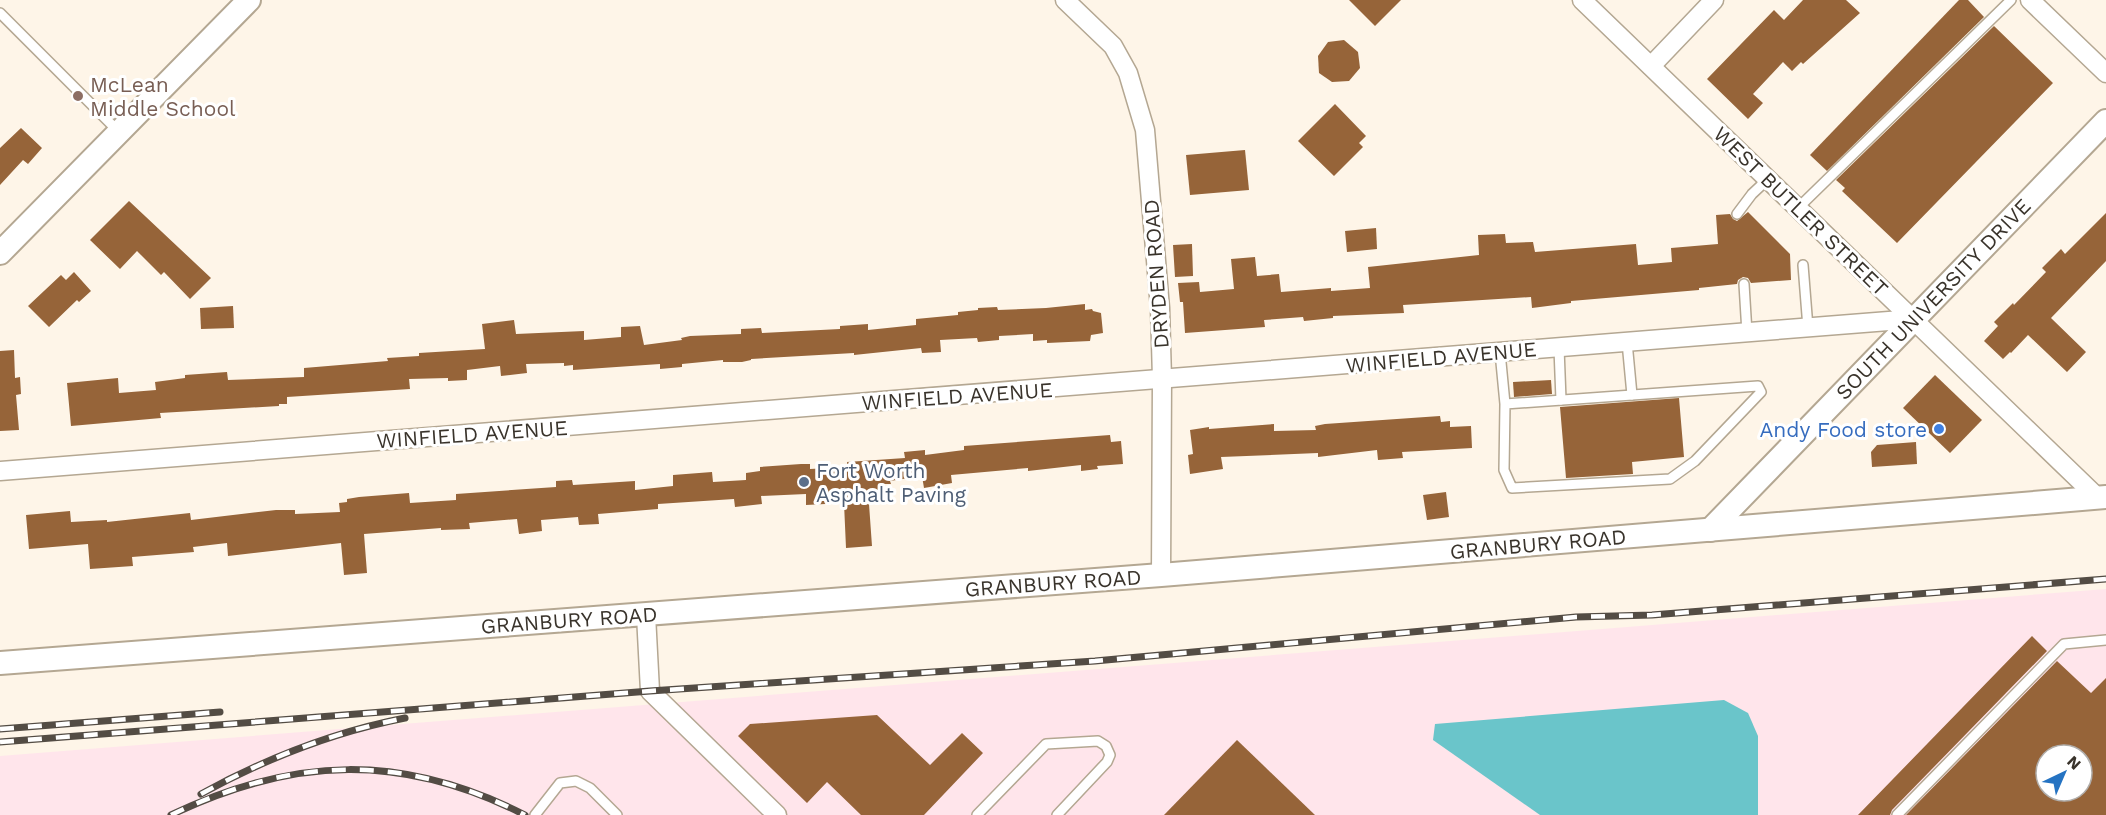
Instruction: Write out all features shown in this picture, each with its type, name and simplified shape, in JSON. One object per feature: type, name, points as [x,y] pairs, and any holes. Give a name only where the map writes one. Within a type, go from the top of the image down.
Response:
[{"type":"street","points":[[0,253],[249,0]]},
{"type":"street","name":"DRYDEN ROAD","points":[[1065,0],[1113,46],[1128,73],[1145,130],[1160,308],[1161,575]]},
{"type":"street","name":"WEST BUTLER STREET","points":[[1582,0],[2102,498]]},
{"type":"street","points":[[1651,66],[1714,0]]},
{"type":"street","points":[[2030,0],[2106,73]]},
{"type":"street","name":"SOUTH UNIVERSITY DRIVE","points":[[1710,530],[2106,121]]},
{"type":"street","name":"WINFIELD AVENUE","points":[[0,471],[1914,319]]},
{"type":"street","name":"GRANBURY ROAD","points":[[0,663],[1161,575],[2102,498]]},
{"type":"street","points":[[646,615],[650,691],[777,815]]},
{"type":"lane","points":[[1798,208],[2011,0]]},
{"type":"lane","points":[[0,13],[119,132]]},
{"type":"lane","points":[[1737,213],[1768,179]]},
{"type":"lane","points":[[1803,265],[1808,328]]},
{"type":"lane","points":[[1744,284],[1747,333]]},
{"type":"lane","points":[[1627,342],[1632,395]]},
{"type":"lane","points":[[1559,348],[1561,400]]},
{"type":"lane","points":[[1500,352],[1505,404],[1504,470],[1512,488],[1670,479],[1695,461],[1761,392],[1758,386],[1505,404]]},
{"type":"lane","points":[[1898,815],[2064,644],[2106,640]]},
{"type":"lane","points":[[977,815],[1046,744],[1098,741],[1106,746],[1110,755],[1107,762],[1056,815]]},
{"type":"lane","points":[[535,815],[560,783],[576,781],[590,788],[617,815]]},
{"type":"shaded area","points":[[2106,589],[2106,815],[0,815],[0,756]]},
{"type":"water","points":[[1724,700],[1748,713],[1758,736],[1758,815],[1540,815],[1433,740],[1435,724]]},
{"type":"building","points":[[1349,0],[1401,0],[1375,26]]},
{"type":"building","points":[[1803,0],[1846,0],[1860,13],[1803,64],[1801,62],[1792,71],[1783,62],[1753,94],[1763,103],[1748,119],[1707,79],[1774,10],[1784,20]]},
{"type":"building","points":[[1959,0],[1968,0],[1984,17],[1827,171],[1810,155]]},
{"type":"building","points":[[1994,26],[2053,83],[1897,243],[1842,191],[1845,188],[1836,180]]},
{"type":"building","points":[[1344,40],[1358,52],[1360,68],[1349,81],[1332,82],[1319,73],[1318,56],[1328,42]]},
{"type":"building","points":[[1335,104],[1366,136],[1359,143],[1363,147],[1334,176],[1298,141]]},
{"type":"building","points":[[21,128],[42,148],[28,164],[23,160],[0,185],[0,148]]},
{"type":"building","points":[[1245,150],[1249,190],[1190,195],[1186,155]]},
{"type":"building","points":[[129,201],[211,278],[190,299],[164,272],[161,275],[137,251],[120,269],[90,240]]},
{"type":"building","points":[[1748,212],[1790,254],[1791,280],[1751,283],[1748,278],[1743,277],[1738,280],[1737,284],[1699,288],[1699,290],[1571,301],[1571,303],[1532,308],[1531,297],[1403,305],[1404,313],[1333,316],[1333,318],[1304,321],[1303,317],[1264,320],[1265,327],[1185,333],[1183,302],[1180,302],[1178,283],[1199,282],[1200,292],[1234,289],[1231,259],[1255,257],[1257,276],[1279,274],[1281,292],[1370,288],[1368,267],[1479,255],[1478,235],[1505,234],[1506,243],[1533,242],[1535,252],[1636,244],[1638,265],[1672,262],[1671,248],[1718,244],[1716,215],[1730,214],[1737,221]]},
{"type":"building","points":[[2106,213],[2106,261],[2051,318],[2086,352],[2067,372],[2028,335],[2003,359],[1984,341],[1998,326],[1994,322],[2046,272],[2042,268],[2061,249],[2065,254]]},
{"type":"building","points":[[1376,228],[1377,249],[1347,252],[1345,231]]},
{"type":"building","points":[[1192,244],[1193,276],[1175,277],[1173,245]]},
{"type":"building","points":[[74,272],[91,291],[79,302],[77,300],[49,327],[28,306],[61,275],[66,280]]},
{"type":"building","points":[[1085,304],[1085,310],[1092,309],[1101,313],[1103,333],[1091,335],[1090,341],[1047,343],[1047,340],[1033,341],[1033,334],[999,336],[999,340],[978,342],[977,338],[940,340],[941,352],[922,353],[921,348],[854,355],[854,353],[751,359],[742,362],[723,362],[723,360],[682,364],[682,367],[660,369],[660,364],[573,370],[573,365],[564,366],[564,363],[526,364],[527,373],[501,376],[500,366],[467,370],[467,380],[409,379],[410,389],[287,397],[287,404],[279,404],[279,406],[160,413],[161,418],[71,426],[67,383],[118,378],[119,393],[156,390],[155,382],[185,378],[185,375],[227,372],[228,380],[304,377],[304,368],[388,361],[387,358],[419,356],[419,353],[485,349],[482,324],[514,320],[516,334],[584,331],[584,340],[621,337],[621,327],[640,326],[644,345],[682,340],[681,338],[690,336],[741,334],[741,329],[761,328],[762,333],[840,329],[840,326],[868,324],[868,330],[916,325],[916,319],[958,315],[958,312],[978,310],[978,308],[997,307],[998,310]]},
{"type":"building","points":[[233,306],[234,328],[201,329],[200,308]]},
{"type":"building","points":[[14,350],[15,378],[20,377],[21,394],[16,395],[19,430],[0,431],[0,351]]},
{"type":"building","points":[[1935,375],[1982,420],[1950,453],[1903,408]]},
{"type":"building","points":[[1551,380],[1552,394],[1514,397],[1513,382]]},
{"type":"building","points":[[1679,398],[1684,457],[1632,462],[1633,474],[1566,478],[1560,407]]},
{"type":"building","points":[[1440,416],[1441,422],[1450,421],[1450,427],[1471,426],[1472,448],[1402,452],[1403,458],[1378,460],[1377,450],[1318,457],[1318,453],[1221,457],[1223,469],[1190,474],[1188,455],[1193,454],[1190,430],[1274,424],[1274,431],[1316,430],[1315,426],[1325,424]]},
{"type":"building","points":[[1110,435],[1111,442],[1121,441],[1123,464],[1097,466],[1098,469],[1081,471],[1081,465],[1028,471],[1028,468],[951,475],[952,483],[924,488],[922,476],[890,481],[891,484],[881,484],[881,490],[868,490],[872,546],[846,548],[844,503],[806,505],[806,494],[761,496],[762,504],[735,507],[734,499],[658,504],[658,509],[598,514],[599,524],[579,525],[578,517],[541,520],[542,531],[519,534],[517,519],[469,523],[470,529],[441,530],[441,528],[364,534],[367,573],[344,575],[341,543],[228,556],[227,543],[193,547],[194,552],[132,557],[133,566],[90,569],[88,544],[29,549],[26,515],[70,511],[71,522],[107,520],[107,522],[190,513],[191,520],[276,510],[295,510],[295,514],[340,512],[339,503],[359,497],[409,493],[410,503],[456,500],[456,494],[556,487],[556,481],[572,480],[573,485],[635,481],[635,490],[673,486],[673,475],[712,472],[713,482],[746,480],[746,473],[760,471],[760,467],[810,464],[810,469],[848,467],[847,462],[905,458],[904,452],[925,450],[925,455],[964,450],[964,446]]},
{"type":"building","points":[[1916,442],[1917,464],[1872,467],[1871,452],[1877,445]]},
{"type":"building","points":[[1446,492],[1449,517],[1427,520],[1423,495]]},
{"type":"building","points":[[2032,636],[2047,651],[1892,810],[1890,815],[1858,815]]},
{"type":"building","points":[[2057,661],[2091,693],[2106,678],[2106,815],[1906,815]]},
{"type":"building","points":[[877,715],[930,765],[962,733],[983,753],[924,815],[861,815],[827,782],[807,803],[738,736],[750,724]]},
{"type":"building","points":[[1237,740],[1315,815],[1164,815]]},
{"type":"railway","points":[[0,742],[650,691],[1095,661],[1576,617],[1652,615],[2106,579]]},
{"type":"railway","points":[[0,729],[220,712]]},
{"type":"railway","points":[[201,794],[250,769],[300,748],[352,731],[405,718]]},
{"type":"railway","points":[[171,815],[261,781],[305,773],[348,770],[392,772],[436,781],[480,795],[525,815]]},
{"type":"place","name":"McLean Middle School","points":[[78,96]]},
{"type":"place","name":"Andy Food store","points":[[1939,429]]},
{"type":"place","name":"Fort Worth Asphalt Paving","points":[[804,482]]}]
